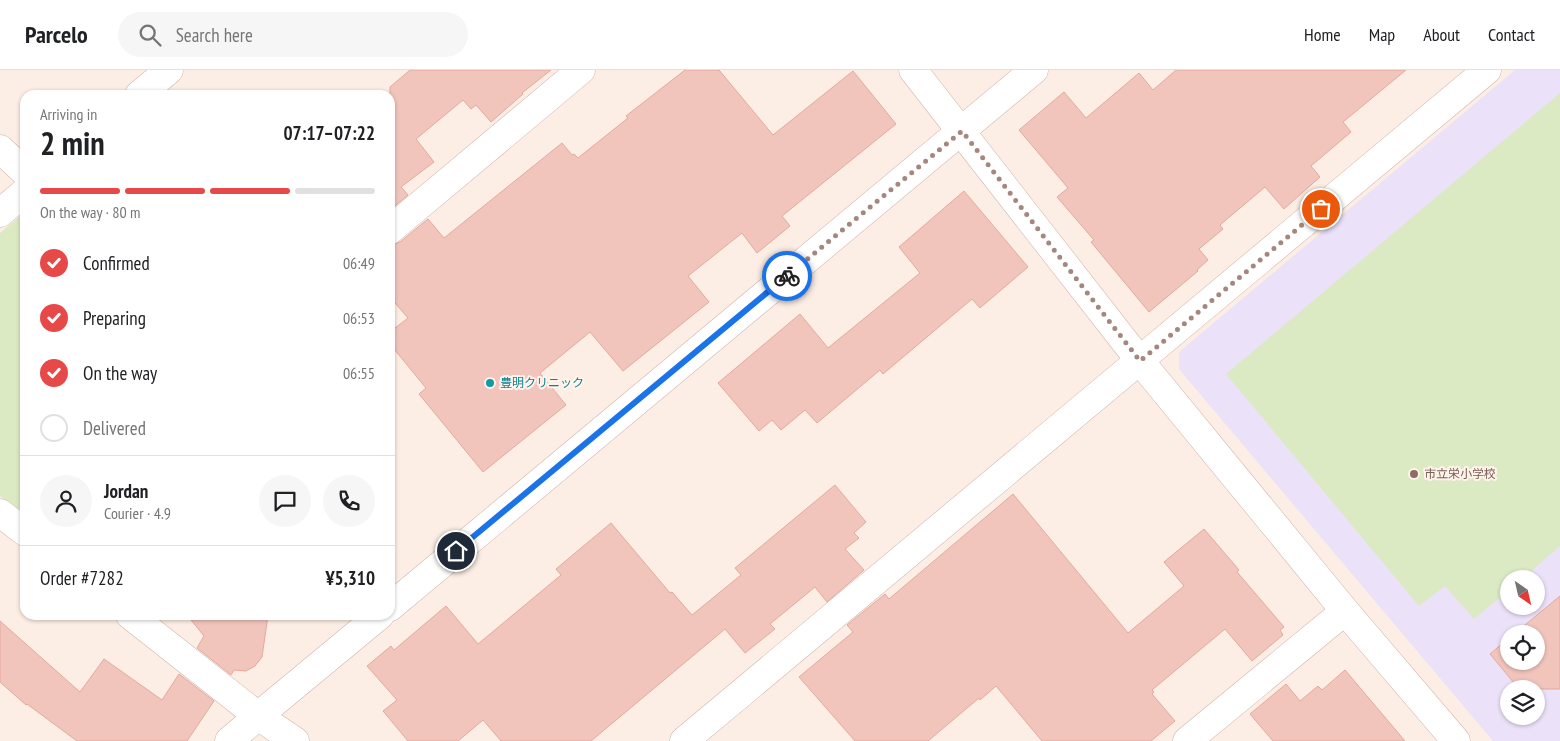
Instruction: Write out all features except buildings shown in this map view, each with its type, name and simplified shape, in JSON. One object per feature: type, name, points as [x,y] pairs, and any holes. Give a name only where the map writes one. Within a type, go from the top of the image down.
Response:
[{"type":"street","points":[[145,90],[169,70]]},
{"type":"street","points":[[395,226],[581,70]]},
{"type":"street","points":[[913,70],[1140,361],[1345,611],[1456,741]]},
{"type":"street","points":[[395,603],[1034,70]]},
{"type":"street","points":[[684,741],[1487,70]]},
{"type":"street","points":[[0,149],[20,167]]},
{"type":"street","points":[[0,213],[20,196]]},
{"type":"street","points":[[0,513],[20,528]]},
{"type":"street","points":[[1187,741],[1345,611]]},
{"type":"street","points":[[136,620],[258,716],[295,741]]},
{"type":"street","points":[[230,741],[374,620]]},
{"type":"shaded area","name":"市立栄小学校","points":[[1515,70],[1560,70],[1560,741],[1493,741],[1179,369],[1179,352]]},
{"type":"green space","name":"市立栄小学校","points":[[1560,93],[1560,546],[1532,570],[1500,570],[1500,597],[1474,619],[1445,586],[1419,606],[1226,374]]},
{"type":"green space","points":[[20,216],[20,509],[17,509],[0,496],[0,233]]},
{"type":"way so far","points":[[787,276],[962,131],[1140,361],[1321,209]]},
{"type":"place","name":"豊明クリニック","points":[[490,383]]},
{"type":"place","name":"市立栄小学校","points":[[1414,474]]},
{"type":"route","points":[[456,551],[787,276]]}]
